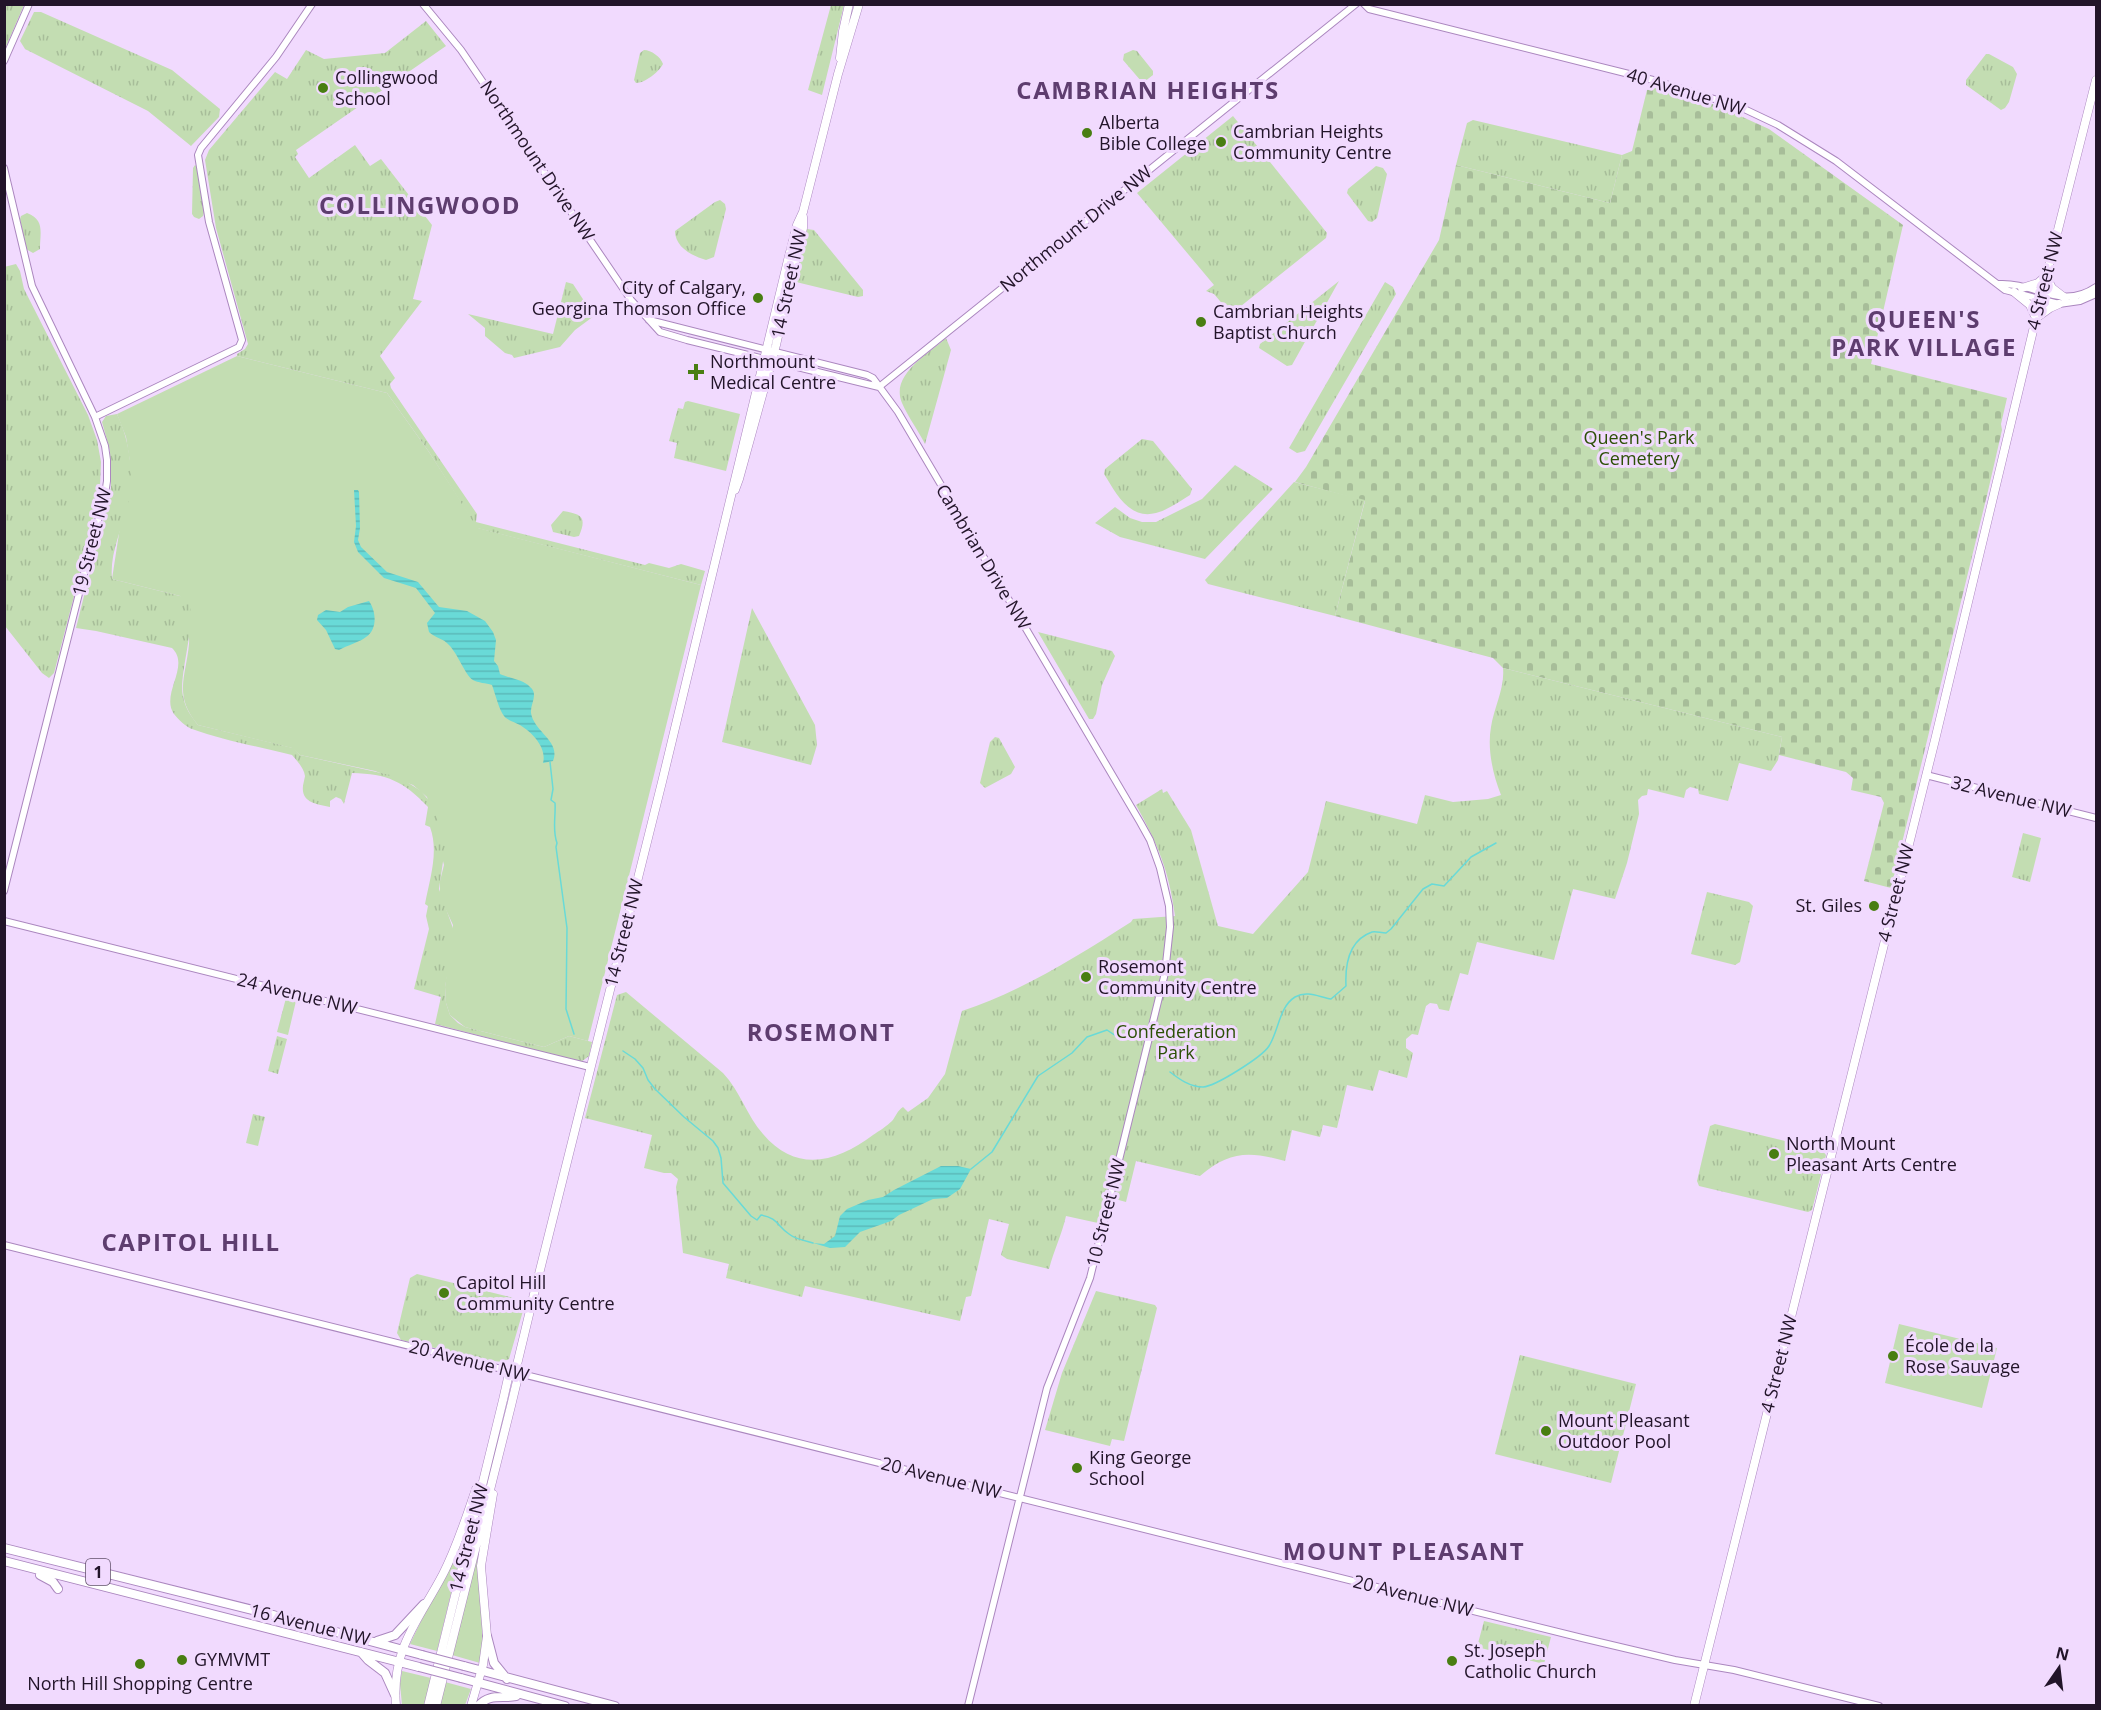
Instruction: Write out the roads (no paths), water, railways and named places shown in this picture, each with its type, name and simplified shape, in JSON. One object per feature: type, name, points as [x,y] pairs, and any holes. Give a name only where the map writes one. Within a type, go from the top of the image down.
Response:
[{"type":"highway","name":"16 Avenue NW","points":[[4,1548],[375,1642],[615,1706]]},
{"type":"highway","name":"16 Avenue NW","points":[[4,1561],[273,1628],[565,1706]]},
{"type":"highway","points":[[26,1567],[53,1582],[58,1589]]},
{"type":"highway","points":[[375,1642],[395,1635],[424,1604]]},
{"type":"highway","points":[[487,1636],[494,1663],[508,1679]]},
{"type":"highway","points":[[360,1652],[385,1673],[395,1695]]},
{"type":"highway","points":[[478,1706],[492,1696],[523,1695]]},
{"type":"main road","name":"14 Street NW","points":[[838,74],[849,4]]},
{"type":"main road","name":"14 Street NW","points":[[436,1706],[517,1381],[515,1373],[590,1067],[733,494],[740,479],[767,361],[803,228],[803,212],[838,74],[859,4]]},
{"type":"main road","name":"4 Street NW","points":[[1694,1706],[1926,775],[2041,296],[2097,80]]},
{"type":"main road","points":[[2014,292],[2030,305],[2036,318],[2062,301],[2046,276],[2038,283],[2022,288]]},
{"type":"main road","name":"14 Street NW","points":[[428,1706],[508,1378],[515,1373]]},
{"type":"main road","points":[[396,1706],[399,1662],[409,1631],[442,1576],[459,1538],[489,1457]]},
{"type":"main road","points":[[471,1706],[482,1671],[487,1636],[481,1566],[498,1459]]},
{"type":"street","points":[[4,61],[29,4]]},
{"type":"street","points":[[95,417],[239,347],[242,340],[209,222],[198,155],[201,148],[276,57],[312,4]]},
{"type":"street","name":"Northmount Drive NW","points":[[423,4],[461,50],[631,300],[660,332],[767,361],[879,387],[1356,4]]},
{"type":"street","name":"40 Avenue NW","points":[[1364,4],[1369,9],[1675,86],[1740,107],[1778,125],[1836,161],[2005,290],[2062,301],[2080,302],[2097,294]]},
{"type":"street","name":"19 Street NW","points":[[4,168],[32,286],[95,417],[102,435],[107,460],[106,489],[8,864],[4,891]]},
{"type":"street","name":"40 Avenue NW","points":[[1998,284],[2022,288],[2041,296]]},
{"type":"street","points":[[2062,301],[2097,287]]},
{"type":"street","points":[[649,320],[867,375],[873,378],[879,387]]},
{"type":"street","name":"Cambrian Drive NW","points":[[879,387],[898,412],[1085,728]]},
{"type":"street","name":"10 Street NW","points":[[968,1706],[1053,1370],[1078,1313],[1090,1278],[1165,973],[1169,947],[1169,906],[1156,855],[1140,822],[1085,728]]},
{"type":"street","name":"32 Avenue NW","points":[[1926,775],[2097,818]]},
{"type":"street","name":"24 Avenue NW","points":[[4,921],[590,1067]]},
{"type":"street","name":"20 Avenue NW","points":[[4,1245],[1675,1660],[1734,1670],[1879,1706]]},
{"type":"waterway","points":[[550,762],[553,789],[551,800],[555,803],[554,828],[567,928],[566,1009],[574,1034]]},
{"type":"waterway","points":[[1170,1072],[1189,1084],[1203,1087],[1218,1082],[1248,1064],[1269,1046],[1282,1013],[1290,1001],[1304,994],[1331,999],[1346,986],[1346,970],[1350,954],[1358,941],[1372,932],[1386,933],[1423,889],[1432,884],[1444,886],[1471,857],[1496,843]]},
{"type":"waterway","points":[[971,1169],[992,1152],[1038,1076],[1072,1053],[1087,1037],[1107,1030],[1122,1040]]},
{"type":"waterway","points":[[623,1051],[643,1068],[655,1089],[713,1141],[721,1158],[723,1183],[751,1216],[757,1220],[761,1215],[771,1218],[791,1236],[813,1243]]},
{"type":"place","name":"Collingwood School","points":[[323,88]]},
{"type":"place","name":"Alberta Bible College","points":[[1087,133]]},
{"type":"place","name":"Cambrian Heights Community Centre","points":[[1221,142]]},
{"type":"place","name":"City of Calgary, Georgina Thomson Office","points":[[758,298]]},
{"type":"place","name":"Cambrian Heights Baptist Church","points":[[1201,322]]},
{"type":"place","name":"Northmount Medical Centre","points":[[696,372]]},
{"type":"place","name":"St. Giles","points":[[1874,906]]},
{"type":"place","name":"Rosemont Community Centre","points":[[1086,977]]},
{"type":"place","name":"North Mount Pleasant Arts Centre","points":[[1774,1154]]},
{"type":"place","name":"Capitol Hill Community Centre","points":[[444,1293]]},
{"type":"place","name":"École de la Rose Sauvage","points":[[1893,1356]]},
{"type":"place","name":"Mount Pleasant Outdoor Pool","points":[[1546,1431]]},
{"type":"place","name":"King George School","points":[[1077,1468]]},
{"type":"place","name":"GYMVMT","points":[[182,1660]]},
{"type":"place","name":"St. Joseph Catholic Church","points":[[1452,1661]]},
{"type":"place","name":"North Hill Shopping Centre","points":[[140,1664]]},
{"type":"district","name":"CAMBRIAN HEIGHTS","points":[[1148,91]]},
{"type":"district","name":"COLLINGWOOD","points":[[420,206]]},
{"type":"district","name":"QUEEN'S PARK VILLAGE","points":[[1924,334]]},
{"type":"district","name":"ROSEMONT","points":[[821,1033]]},
{"type":"district","name":"CAPITOL HILL","points":[[191,1243]]},
{"type":"district","name":"MOUNT PLEASANT","points":[[1404,1552]]},
{"type":"park label","name":"Queen's Park Cemetery","points":[[1639,448]]},
{"type":"park label","name":"Confederation Park","points":[[1176,1042]]}]
